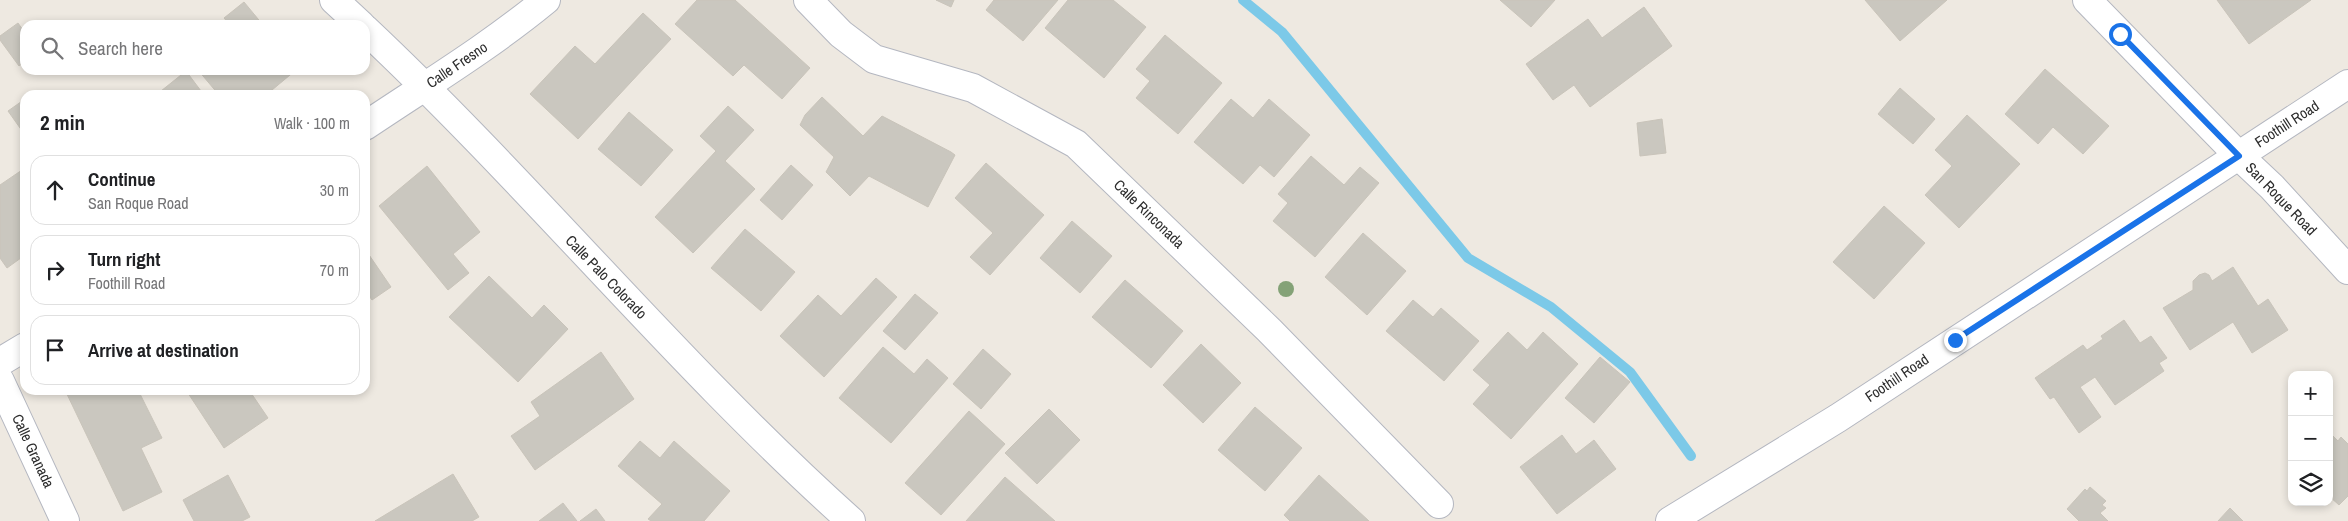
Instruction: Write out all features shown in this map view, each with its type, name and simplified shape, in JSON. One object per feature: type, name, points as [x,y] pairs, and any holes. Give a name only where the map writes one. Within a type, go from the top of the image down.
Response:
[{"type":"street","points":[[334,0],[356,20]]},
{"type":"street","name":"Calle Fresno","points":[[370,123],[511,29],[546,0]]},
{"type":"street","name":"Calle Rinconada","points":[[808,0],[841,34],[874,58],[973,88],[1076,144],[1268,330],[1440,504]]},
{"type":"street","name":"San Roque Road","points":[[2087,0],[2239,156],[2272,187],[2348,270]]},
{"type":"street","name":"Calle Palo Colorado","points":[[370,34],[426,86],[628,301],[846,520]]},
{"type":"street","name":"Foothill Road","points":[[1670,521],[1838,418],[2348,84]]},
{"type":"street","points":[[0,362],[20,350]]},
{"type":"street","name":"Calle Granada","points":[[0,381],[66,521]]},
{"type":"building","points":[[697,0],[735,0],[810,68],[782,99],[744,65],[733,76],[675,24]]},
{"type":"building","points":[[936,0],[954,0],[951,7]]},
{"type":"building","points":[[994,0],[1058,0],[1023,41],[986,10]]},
{"type":"building","points":[[1068,0],[1113,0],[1146,27],[1104,78],[1045,28]]},
{"type":"building","points":[[1500,0],[1555,0],[1531,27]]},
{"type":"building","points":[[1865,0],[1947,0],[1900,41]]},
{"type":"building","points":[[2217,0],[2311,0],[2249,44]]},
{"type":"building","points":[[244,2],[259,20],[226,20],[224,18]]},
{"type":"building","points":[[1644,7],[1672,46],[1590,107],[1574,85],[1553,100],[1526,64],[1588,19],[1602,38]]},
{"type":"building","points":[[643,13],[671,39],[578,139],[530,94],[575,46],[595,64]]},
{"type":"building","points":[[18,23],[20,26],[19,66],[0,40],[0,36]]},
{"type":"building","points":[[1165,35],[1222,83],[1178,134],[1136,98],[1150,81],[1136,69]]},
{"type":"building","points":[[2045,69],[2109,126],[2083,154],[2053,127],[2038,144],[2005,114]]},
{"type":"building","points":[[181,75],[189,75],[200,90],[162,90]]},
{"type":"building","points":[[202,75],[290,75],[272,90],[215,90]]},
{"type":"building","points":[[1900,88],[1935,119],[1913,144],[1878,114]]},
{"type":"building","points":[[822,97],[863,136],[882,116],[955,155],[928,207],[869,176],[850,196],[826,172],[834,157],[800,125],[805,115]]},
{"type":"building","points":[[1231,99],[1253,118],[1269,99],[1310,135],[1274,177],[1260,165],[1243,184],[1194,142]]},
{"type":"building","points":[[20,103],[20,128],[8,111]]},
{"type":"building","points":[[728,106],[754,130],[725,161],[755,189],[693,253],[655,217],[716,151],[700,136]]},
{"type":"building","points":[[629,112],[673,150],[641,186],[598,149]]},
{"type":"building","points":[[1967,115],[2020,164],[1959,228],[1925,195],[1952,166],[1935,150]]},
{"type":"building","points":[[1662,119],[1666,153],[1640,156],[1637,123]]},
{"type":"building","points":[[1311,156],[1344,185],[1360,167],[1379,183],[1315,257],[1273,221],[1288,203],[1278,194]]},
{"type":"building","points":[[986,163],[1044,215],[990,275],[970,257],[993,233],[955,198]]},
{"type":"building","points":[[791,165],[813,185],[782,220],[760,200]]},
{"type":"building","points":[[427,166],[480,232],[453,254],[469,273],[448,290],[379,206]]},
{"type":"building","points":[[20,171],[20,259],[7,268],[0,258],[0,185]]},
{"type":"building","points":[[1884,206],[1925,243],[1874,299],[1833,262]]},
{"type":"building","points":[[1072,221],[1112,256],[1080,293],[1040,258]]},
{"type":"building","points":[[745,229],[795,272],[761,311],[711,268]]},
{"type":"building","points":[[1363,233],[1406,271],[1367,315],[1325,277]]},
{"type":"building","points":[[370,256],[391,287],[372,300],[370,297]]},
{"type":"building","points":[[2233,267],[2258,306],[2268,299],[2288,330],[2252,353],[2233,322],[2190,350],[2163,308],[2193,290],[2193,281],[2199,275],[2205,273],[2209,275],[2212,281]]},
{"type":"building","points":[[489,276],[532,318],[544,305],[568,329],[518,382],[449,317]]},
{"type":"building","points":[[876,278],[897,297],[824,377],[780,336],[818,295],[841,316]]},
{"type":"building","points":[[1125,280],[1183,331],[1151,368],[1092,317]]},
{"type":"building","points":[[915,294],[938,313],[905,350],[883,331]]},
{"type":"building","points":[[1413,300],[1433,317],[1441,308],[1479,341],[1444,381],[1386,331]]},
{"type":"building","points":[[2124,320],[2140,343],[2151,336],[2167,358],[2159,363],[2164,371],[2115,405],[2095,377],[2080,387],[2101,417],[2079,433],[2054,397],[2050,399],[2035,378],[2083,345],[2087,350],[2103,339],[2101,336]]},
{"type":"building","points":[[1508,332],[1527,350],[1543,332],[1578,364],[1511,439],[1473,404],[1490,385],[1473,370]]},
{"type":"building","points":[[1201,344],[1241,383],[1203,423],[1163,385]]},
{"type":"building","points":[[883,347],[914,374],[927,359],[948,378],[891,443],[839,398]]},
{"type":"building","points":[[983,349],[1011,374],[981,409],[953,384]]},
{"type":"building","points":[[601,352],[634,399],[535,470],[511,436],[540,416],[531,402]]},
{"type":"building","points":[[1600,357],[1630,382],[1594,423],[1565,398]]},
{"type":"building","points":[[67,395],[140,395],[162,438],[141,448],[162,492],[123,511]]},
{"type":"building","points":[[189,395],[252,395],[268,418],[224,448]]},
{"type":"building","points":[[1255,407],[1302,448],[1265,491],[1218,450]]},
{"type":"building","points":[[1049,409],[1080,440],[1037,484],[1005,453]]},
{"type":"building","points":[[969,411],[1005,444],[941,515],[905,483]]},
{"type":"building","points":[[1562,435],[1576,454],[1594,440],[1616,469],[1557,514],[1520,467]]},
{"type":"building","points":[[2333,436],[2338,441],[2341,437],[2348,444],[2348,496],[2339,505],[2333,500]]},
{"type":"building","points":[[640,441],[660,458],[674,441],[730,491],[704,521],[651,521],[648,519],[662,504],[618,466]]},
{"type":"building","points":[[453,474],[479,517],[472,521],[375,521]]},
{"type":"building","points":[[228,475],[250,517],[242,521],[194,521],[183,500]]},
{"type":"building","points":[[1319,475],[1369,521],[1290,521],[1284,515]]},
{"type":"building","points":[[1005,477],[1055,521],[966,521]]},
{"type":"building","points":[[2090,487],[2106,501],[2102,505],[2106,508],[2100,513],[2108,521],[2079,521],[2067,509],[2085,489],[2087,491]]},
{"type":"building","points":[[563,503],[577,521],[539,521]]},
{"type":"building","points":[[2230,508],[2243,521],[2218,521]]},
{"type":"building","points":[[596,509],[605,521],[580,521]]},
{"type":"waterway","points":[[1243,0],[1282,32],[1468,258],[1551,307],[1630,372],[1691,456]]},
{"type":"route","points":[[1955,340],[2239,156],[2120,34]]}]
